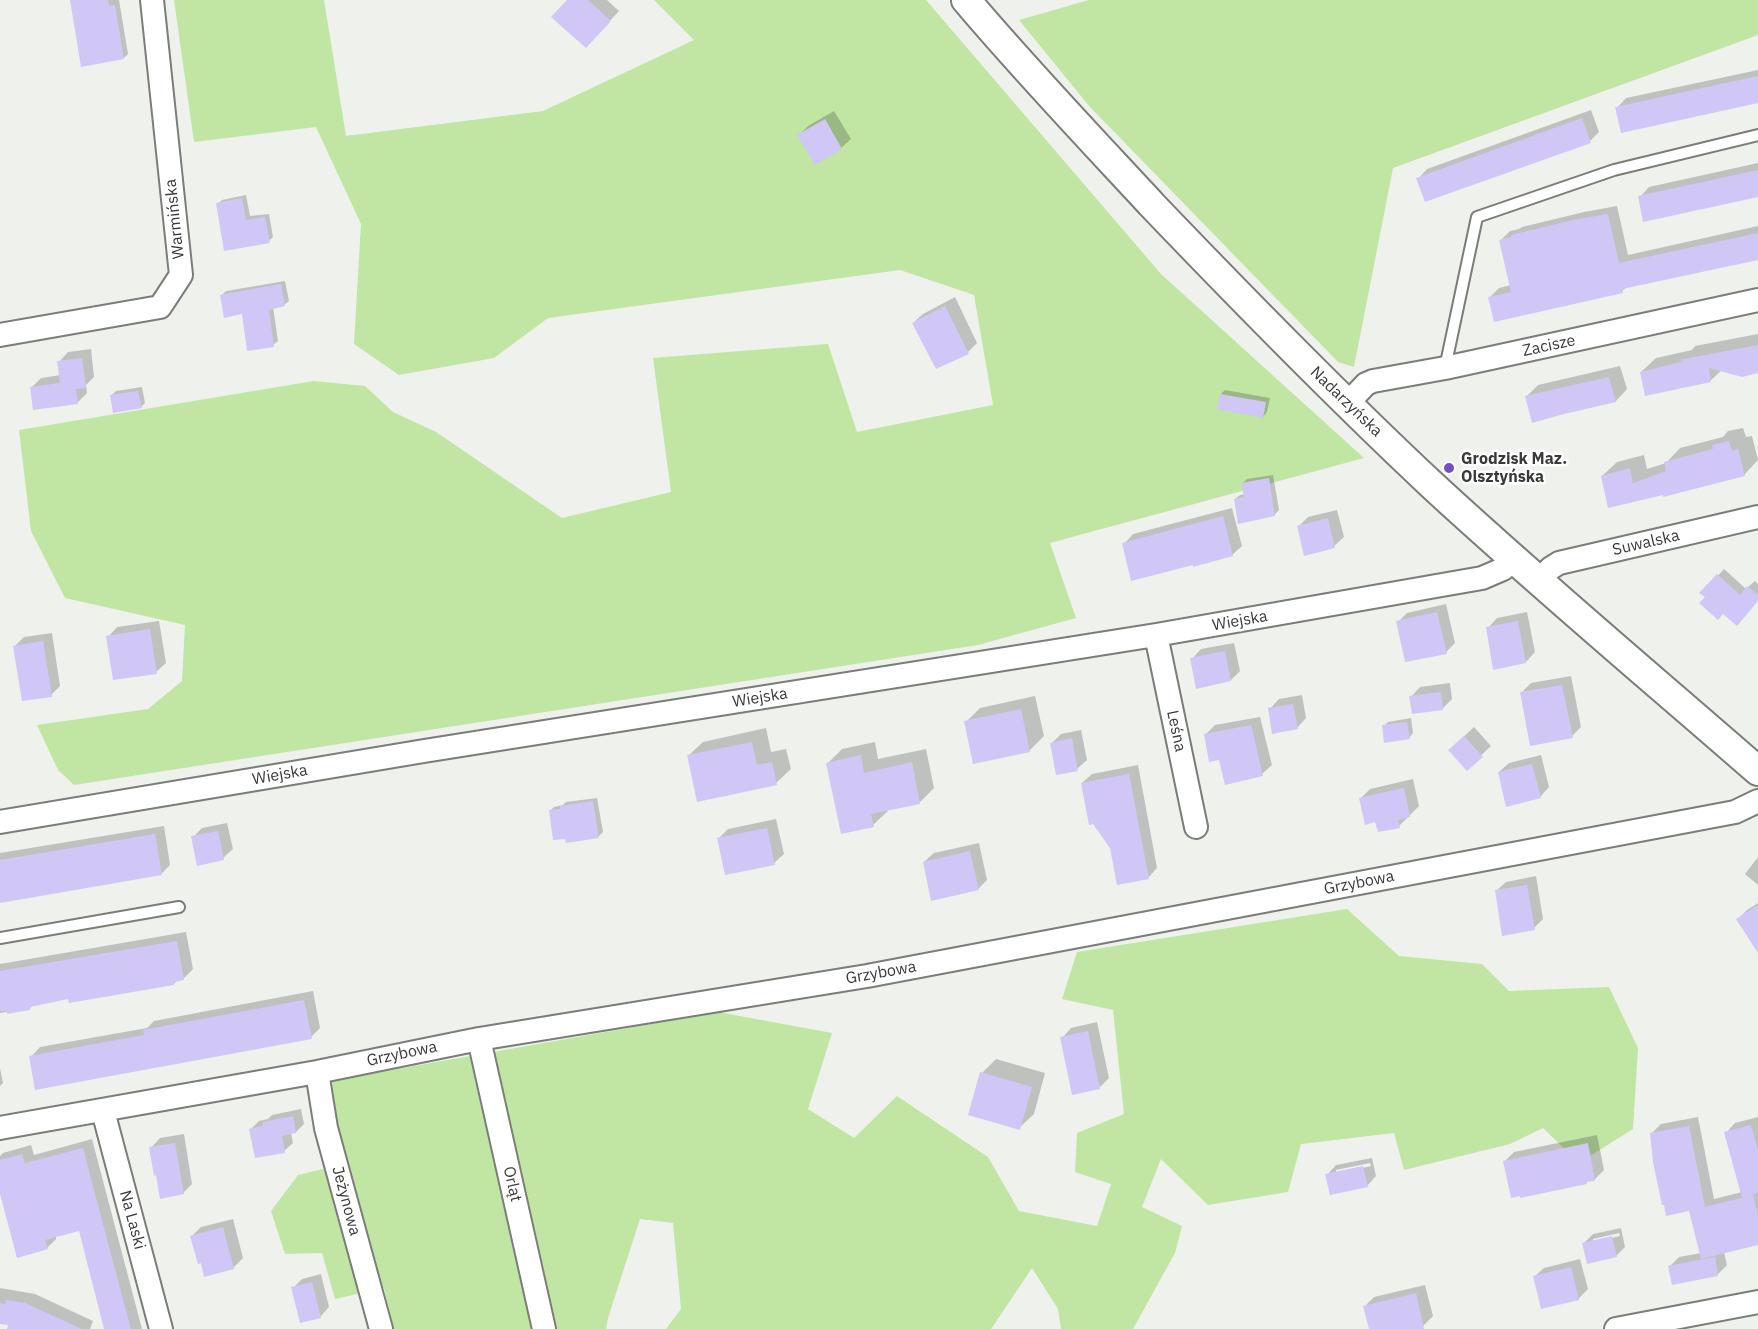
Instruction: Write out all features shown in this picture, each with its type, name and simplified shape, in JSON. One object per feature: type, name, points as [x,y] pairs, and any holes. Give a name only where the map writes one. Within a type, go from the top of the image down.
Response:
[{"type":"street","name":"Warmińska","points":[[0,335],[160,307],[181,275],[152,0]]},
{"type":"street","name":"Nadarzyńska","points":[[966,0],[1075,123],[1261,319],[1347,404],[1513,558],[1758,771]]},
{"type":"street","name":"Zacisze","points":[[1347,404],[1366,384],[1373,381],[1445,368],[1758,300]]},
{"type":"street","name":"Suwalska","points":[[1539,580],[1551,568],[1559,564],[1758,517]]},
{"type":"street","name":"Wiejska","points":[[0,822],[424,751],[1156,635],[1482,578],[1503,569],[1513,558]]},
{"type":"street","name":"Leśna","points":[[1156,635],[1196,827]]},
{"type":"street","name":"Grzybowa","points":[[0,1128],[317,1072],[479,1039],[867,976],[1735,812],[1758,801]]},
{"type":"street","name":"Orląt","points":[[479,1039],[544,1329]]},
{"type":"street","name":"Jeżynowa","points":[[317,1072],[326,1128],[381,1329]]},
{"type":"street","name":"Na Laski","points":[[103,1111],[161,1329]]},
{"type":"street","points":[[1616,1329],[1758,1302]]},
{"type":"lane","points":[[1445,368],[1477,217],[1614,170],[1758,135]]},
{"type":"lane","points":[[0,939],[179,907]]},
{"type":"green space","points":[[174,0],[324,0],[346,136],[543,111],[694,40],[654,0],[926,0],[1161,274],[1364,458],[1050,543],[1076,618],[978,645],[74,785],[58,770],[37,725],[148,709],[182,681],[185,625],[65,598],[31,531],[19,430],[314,381],[365,386],[393,412],[436,432],[562,518],[671,492],[653,358],[828,344],[857,432],[993,405],[974,295],[900,270],[548,318],[494,358],[399,375],[354,344],[361,224],[316,127],[194,142]]},
{"type":"green space","points":[[1089,0],[1758,0],[1758,35],[1393,168],[1354,367],[1338,362],[1089,106],[1019,20]]},
{"type":"green space","points":[[1347,909],[1399,956],[1482,964],[1509,991],[1609,987],[1638,1048],[1633,1129],[1579,1163],[1543,1128],[1510,1144],[1404,1170],[1394,1133],[1301,1144],[1288,1192],[1208,1205],[1161,1159],[1142,1207],[1182,1226],[1175,1253],[1133,1329],[1061,1329],[1058,1309],[1032,1268],[991,1329],[666,1329],[681,1309],[673,1223],[640,1219],[606,1329],[394,1329],[384,1288],[335,1299],[322,1253],[285,1254],[271,1211],[298,1175],[344,1164],[330,1081],[718,1012],[832,1033],[808,1109],[854,1138],[897,1096],[988,1157],[1019,1211],[1097,1226],[1111,1184],[1075,1172],[1077,1133],[1124,1114],[1113,1010],[1062,999],[1077,952]]},
{"type":"building","points":[[70,0],[108,0],[109,6],[115,5],[124,59],[81,67]]},
{"type":"building","points":[[567,0],[588,0],[611,21],[586,48],[551,17]]},
{"type":"building","points":[[1758,76],[1758,103],[1621,133],[1615,107]]},
{"type":"building","points":[[1582,118],[1591,143],[1425,202],[1416,178]]},
{"type":"building","points":[[825,119],[842,149],[815,165],[797,135]]},
{"type":"building","points":[[1758,170],[1758,197],[1643,222],[1638,196]]},
{"type":"building","points":[[242,198],[246,220],[265,217],[270,243],[224,251],[216,203]]},
{"type":"building","points":[[1608,214],[1619,263],[1758,233],[1758,260],[1622,289],[1623,293],[1494,322],[1488,297],[1511,292],[1499,240],[1573,220]]},
{"type":"building","points":[[281,284],[285,306],[269,310],[274,347],[247,351],[242,314],[224,318],[220,295]]},
{"type":"building","points":[[945,306],[969,354],[936,369],[912,323]]},
{"type":"building","points":[[1758,345],[1758,373],[1742,377],[1709,368],[1711,382],[1645,396],[1640,372],[1685,361],[1679,360]]},
{"type":"building","points":[[82,358],[86,388],[76,389],[78,404],[33,410],[30,387],[60,383],[57,361]]},
{"type":"building","points":[[1609,377],[1616,402],[1532,423],[1525,396]]},
{"type":"building","points":[[138,391],[142,408],[113,413],[110,395]]},
{"type":"building","points":[[1220,394],[1266,402],[1263,418],[1217,409]]},
{"type":"building","points":[[1729,441],[1732,451],[1738,449],[1745,476],[1608,508],[1601,476],[1630,468],[1633,483],[1666,471],[1664,462],[1713,449],[1712,445]]},
{"type":"building","points":[[1269,478],[1275,516],[1238,524],[1234,499],[1244,497],[1241,483]]},
{"type":"building","points":[[1223,516],[1233,556],[1131,581],[1122,543]]},
{"type":"building","points":[[1328,518],[1335,548],[1304,556],[1297,526]]},
{"type":"building","points":[[1717,574],[1740,595],[1747,586],[1758,595],[1758,601],[1737,626],[1723,614],[1718,620],[1699,603],[1705,597],[1699,593]]},
{"type":"building","points":[[1437,612],[1447,654],[1405,662],[1396,621]]},
{"type":"building","points":[[1518,621],[1526,663],[1493,670],[1486,627]]},
{"type":"building","points":[[150,629],[157,674],[113,680],[106,636]]},
{"type":"building","points":[[43,641],[52,697],[22,701],[13,646]]},
{"type":"building","points":[[1225,651],[1231,681],[1196,689],[1190,658]]},
{"type":"building","points":[[1562,685],[1573,738],[1530,746],[1520,692]]},
{"type":"building","points":[[1441,692],[1443,710],[1412,714],[1409,696]]},
{"type":"building","points":[[1293,704],[1298,729],[1272,734],[1268,708]]},
{"type":"building","points":[[1021,709],[1030,752],[973,764],[964,721]]},
{"type":"building","points":[[1407,722],[1410,739],[1384,743],[1382,725]]},
{"type":"building","points":[[1251,725],[1263,776],[1225,785],[1219,760],[1209,762],[1204,734]]},
{"type":"building","points":[[1464,736],[1483,757],[1467,771],[1448,750]]},
{"type":"building","points":[[1072,738],[1078,771],[1056,775],[1050,743]]},
{"type":"building","points":[[752,742],[757,765],[772,762],[777,785],[697,802],[687,755]]},
{"type":"building","points":[[861,755],[864,773],[912,762],[920,804],[871,814],[874,827],[841,834],[826,763]]},
{"type":"building","points":[[1532,764],[1541,798],[1506,807],[1498,772]]},
{"type":"building","points":[[1129,774],[1149,879],[1117,885],[1110,848],[1093,824],[1089,825],[1081,783]]},
{"type":"building","points":[[1404,788],[1410,817],[1398,820],[1400,828],[1378,832],[1375,822],[1365,825],[1359,798]]},
{"type":"building","points":[[593,801],[599,838],[566,843],[565,839],[553,840],[549,810]]},
{"type":"building","points":[[767,828],[775,865],[725,875],[717,838]]},
{"type":"building","points":[[218,831],[224,860],[197,866],[191,836]]},
{"type":"building","points":[[155,834],[162,875],[0,903],[0,860]]},
{"type":"building","points":[[970,851],[979,890],[931,901],[923,862]]},
{"type":"building","points":[[1527,885],[1535,930],[1502,936],[1495,890]]},
{"type":"building","points":[[1758,905],[1758,953],[1736,919]]},
{"type":"building","points":[[177,941],[184,980],[174,982],[174,985],[69,1003],[68,999],[7,1014],[7,1011],[0,1011],[0,971]]},
{"type":"building","points":[[304,1000],[312,1039],[35,1090],[29,1056],[144,1035],[143,1030]]},
{"type":"building","points":[[1088,1031],[1100,1089],[1072,1095],[1060,1037]]},
{"type":"building","points":[[980,1072],[1032,1087],[1020,1130],[968,1115]]},
{"type":"building","points":[[293,1116],[296,1133],[282,1136],[285,1153],[255,1158],[249,1129],[263,1126],[263,1122]]},
{"type":"building","points":[[1751,1125],[1758,1150],[1758,1193],[1742,1198],[1724,1132]]},
{"type":"building","points":[[1689,1126],[1705,1207],[1753,1195],[1758,1214],[1758,1245],[1701,1259],[1689,1211],[1666,1216],[1653,1162],[1650,1133]]},
{"type":"building","points":[[175,1143],[184,1194],[160,1199],[149,1147]]},
{"type":"building","points":[[1588,1143],[1595,1181],[1511,1198],[1503,1161]]},
{"type":"building","points":[[83,1148],[131,1329],[104,1329],[79,1231],[45,1240],[48,1249],[17,1258],[0,1194],[0,1160],[22,1154],[25,1163]]},
{"type":"building","points":[[1363,1166],[1368,1187],[1330,1195],[1325,1174]]},
{"type":"building","points":[[223,1227],[234,1269],[204,1277],[190,1236]]},
{"type":"building","points":[[1612,1236],[1617,1257],[1587,1264],[1582,1243]]},
{"type":"building","points":[[1715,1257],[1718,1276],[1672,1285],[1668,1266]]},
{"type":"building","points":[[1571,1267],[1579,1300],[1541,1309],[1533,1276]]},
{"type":"building","points":[[312,1282],[321,1318],[300,1323],[291,1287]]},
{"type":"building","points":[[1416,1293],[1424,1329],[1369,1329],[1363,1306]]},
{"type":"building","points":[[6,1300],[25,1303],[82,1329],[7,1329],[8,1325],[0,1324],[0,1303],[5,1304]]},
{"type":"place","name":"Grodzisk Maz. Olsztyńska","points":[[1449,468]]}]
